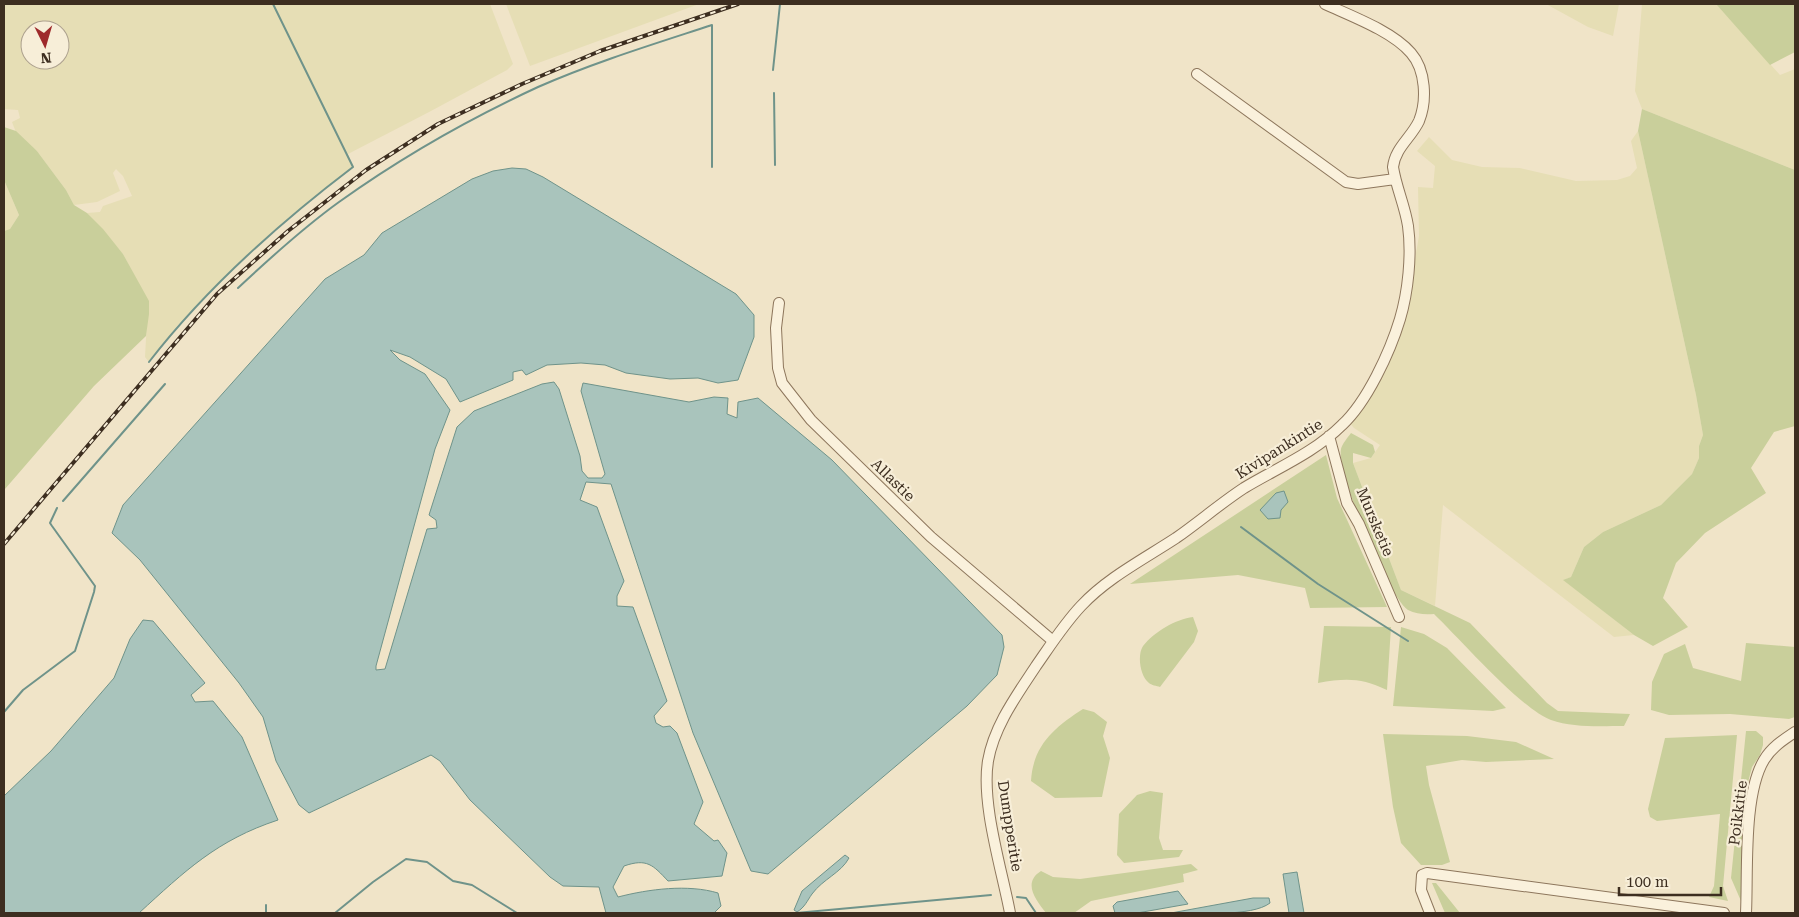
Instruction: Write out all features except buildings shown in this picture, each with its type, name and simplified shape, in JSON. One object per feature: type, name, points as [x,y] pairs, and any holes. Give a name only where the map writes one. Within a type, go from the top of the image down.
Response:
[{"type":"street","name":"Kivipankintie","points":[[1053,641],[1081,606],[1111,581],[1212,513],[1244,489],[1276,472],[1342,426],[1358,407],[1382,362],[1400,319],[1407,278],[1408,226],[1395,179],[1394,158],[1418,122],[1424,98],[1419,67],[1411,53],[1379,30],[1325,4]]},
{"type":"street","points":[[1197,74],[1346,182],[1358,184],[1395,179]]},
{"type":"street","name":"Allastie","points":[[779,303],[776,328],[778,368],[782,383],[811,420],[930,537],[1053,641]]},
{"type":"street","name":"Mursketie","points":[[1329,436],[1347,503],[1359,524],[1399,617]]},
{"type":"street","name":"Dumpperitie","points":[[1010,913],[994,840],[987,787],[988,762],[994,738],[1010,705],[1053,641]]},
{"type":"street","name":"Poikkitie","points":[[1746,913],[1750,819],[1754,787],[1764,761],[1778,742],[1795,732]]},
{"type":"street","points":[[1430,913],[1420,882],[1422,875],[1427,873],[1724,913]]},
{"type":"shaded area","points":[[4,4],[490,4],[513,64],[507,70],[348,154],[353,167],[274,230],[229,272],[177,326],[149,362],[145,357],[148,301],[123,254],[87,213],[100,212],[103,206],[132,196],[123,176],[116,169],[113,173],[120,191],[97,202],[74,205],[66,190],[37,151],[17,135],[12,122],[20,118],[18,110],[4,109]]},
{"type":"shaded area","points":[[506,4],[699,4],[530,66]]},
{"type":"shaded area","points":[[1546,4],[1619,4],[1613,36],[1588,27]]},
{"type":"shaded area","points":[[1642,4],[1716,4],[1780,75],[1795,69],[1795,170],[1642,109],[1635,91]]},
{"type":"shaded area","points":[[1638,131],[1696,395],[1703,435],[1699,446],[1699,458],[1692,474],[1661,505],[1603,532],[1584,547],[1571,577],[1564,580],[1634,635],[1614,637],[1443,505],[1435,606],[1401,590],[1353,463],[1371,458],[1380,445],[1354,428],[1348,421],[1391,357],[1404,322],[1419,236],[1418,187],[1433,188],[1435,166],[1417,151],[1429,137],[1452,160],[1482,167],[1520,168],[1576,181],[1617,180],[1630,176],[1637,168],[1631,141]]},
{"type":"shaded area","points":[[4,180],[19,215],[10,229],[4,231]]},
{"type":"green space","points":[[1716,4],[1795,4],[1795,52],[1770,65]]},
{"type":"green space","points":[[1642,109],[1795,170],[1795,426],[1774,432],[1751,468],[1766,493],[1705,533],[1676,563],[1663,598],[1688,627],[1653,646],[1634,635],[1563,580],[1571,577],[1584,547],[1603,532],[1661,505],[1692,474],[1699,458],[1699,446],[1703,435],[1696,395],[1638,131]]},
{"type":"green space","points":[[4,127],[16,131],[37,151],[66,190],[74,205],[87,213],[103,229],[123,254],[149,301],[146,336],[94,386],[5,489],[4,231],[10,229],[19,215],[4,180]]},
{"type":"green space","points":[[1351,433],[1373,445],[1375,452],[1371,458],[1353,453],[1353,463],[1401,590],[1470,623],[1547,703],[1558,711],[1630,714],[1624,726],[1588,726],[1560,723],[1539,714],[1491,673],[1434,614],[1421,614],[1408,610],[1399,601],[1365,533],[1347,482],[1341,449]]},
{"type":"green space","points":[[1326,455],[1337,498],[1387,607],[1310,608],[1305,588],[1238,575],[1130,584]]},
{"type":"green space","points":[[1193,617],[1198,631],[1194,642],[1160,687],[1150,684],[1143,676],[1140,665],[1140,655],[1143,646],[1166,627],[1180,620]]},
{"type":"green space","points":[[1324,626],[1391,627],[1387,690],[1354,680],[1318,683]]},
{"type":"green space","points":[[1401,627],[1424,634],[1447,648],[1506,708],[1493,711],[1393,706]]},
{"type":"green space","points":[[1746,643],[1795,647],[1795,717],[1789,719],[1730,714],[1669,715],[1651,710],[1652,682],[1664,654],[1685,644],[1693,668],[1741,681]]},
{"type":"green space","points":[[1083,709],[1094,712],[1107,722],[1103,736],[1110,758],[1102,797],[1055,798],[1031,781],[1036,757],[1047,738],[1063,723]]},
{"type":"green space","points":[[1746,731],[1756,731],[1763,737],[1763,745],[1760,755],[1752,767],[1745,794],[1741,901],[1731,878]]},
{"type":"green space","points":[[1383,734],[1467,736],[1516,742],[1554,759],[1486,762],[1462,760],[1426,766],[1429,785],[1450,862],[1442,865],[1421,865],[1401,843],[1393,807]]},
{"type":"green space","points":[[1737,735],[1723,886],[1728,901],[1709,897],[1714,886],[1720,814],[1657,821],[1650,817],[1648,809],[1665,738]]},
{"type":"green space","points":[[1150,791],[1163,793],[1159,838],[1163,850],[1183,850],[1179,857],[1124,863],[1117,855],[1119,814],[1137,795]]},
{"type":"green space","points":[[1191,864],[1198,870],[1183,874],[1184,882],[1091,901],[1074,913],[1046,913],[1038,903],[1032,886],[1035,876],[1041,871],[1053,877],[1080,879]]},
{"type":"green space","points":[[1432,883],[1436,883],[1460,913],[1445,913]]},
{"type":"water","points":[[512,168],[526,169],[543,177],[736,294],[754,315],[754,337],[738,380],[718,383],[698,378],[670,379],[626,373],[605,365],[581,363],[547,365],[526,375],[522,370],[513,372],[513,380],[460,402],[446,379],[410,357],[390,350],[400,360],[425,374],[450,410],[435,449],[376,670],[385,669],[427,529],[437,528],[436,520],[429,515],[457,427],[474,411],[542,384],[554,382],[559,389],[580,456],[582,471],[588,478],[602,478],[605,474],[581,391],[583,383],[689,402],[714,397],[728,398],[727,414],[737,418],[738,402],[758,398],[832,460],[1002,635],[1004,647],[997,675],[967,706],[768,874],[751,871],[693,733],[611,484],[586,482],[580,500],[597,507],[624,581],[617,596],[617,606],[633,607],[667,701],[654,716],[656,723],[663,727],[670,726],[677,733],[703,802],[694,824],[714,841],[718,840],[727,853],[722,876],[668,881],[649,864],[638,863],[624,866],[613,887],[618,897],[642,892],[681,888],[718,893],[721,906],[714,913],[606,913],[599,887],[563,886],[550,877],[470,800],[440,761],[431,755],[309,813],[299,805],[276,761],[263,717],[239,683],[140,560],[112,533],[123,505],[325,279],[364,255],[382,233],[472,179],[493,171]]},
{"type":"water","points":[[1284,491],[1288,502],[1281,510],[1280,518],[1268,519],[1260,510],[1276,493]]},
{"type":"water","points":[[143,620],[153,621],[205,683],[191,695],[195,702],[213,701],[242,737],[278,820],[256,828],[219,847],[187,870],[139,913],[4,913],[4,796],[51,751],[114,678],[130,639]]},
{"type":"water","points":[[845,855],[849,858],[846,863],[816,889],[802,908],[797,912],[794,910],[802,891]]},
{"type":"water","points":[[1297,872],[1304,913],[1289,913],[1283,874]]},
{"type":"water","points":[[1178,891],[1188,904],[1137,913],[1115,913],[1113,906],[1117,902]]},
{"type":"water","points":[[1253,898],[1269,898],[1270,903],[1262,907],[1237,912],[1209,914],[1171,913]]},
{"type":"waterway","points":[[149,362],[171,334],[219,282],[271,234],[353,167],[273,4]]},
{"type":"waterway","points":[[773,70],[780,4]]},
{"type":"waterway","points":[[238,288],[287,244],[339,202],[386,170],[461,126],[538,87],[581,69],[712,25],[712,167]]},
{"type":"waterway","points":[[774,93],[775,165]]},
{"type":"waterway","points":[[63,501],[165,384]]},
{"type":"waterway","points":[[4,712],[23,690],[75,651],[94,592],[95,586],[50,523],[57,508]]},
{"type":"waterway","points":[[1241,527],[1318,584],[1408,641]]},
{"type":"waterway","points":[[335,913],[373,882],[406,859],[427,862],[453,881],[472,885],[517,913]]},
{"type":"waterway","points":[[796,913],[991,895]]},
{"type":"waterway","points":[[1017,897],[1026,898],[1036,913]]},
{"type":"waterway","points":[[266,905],[266,913]]},
{"type":"railway","points":[[4,544],[217,294],[288,231],[366,170],[438,124],[522,84],[600,51],[738,4]]}]
